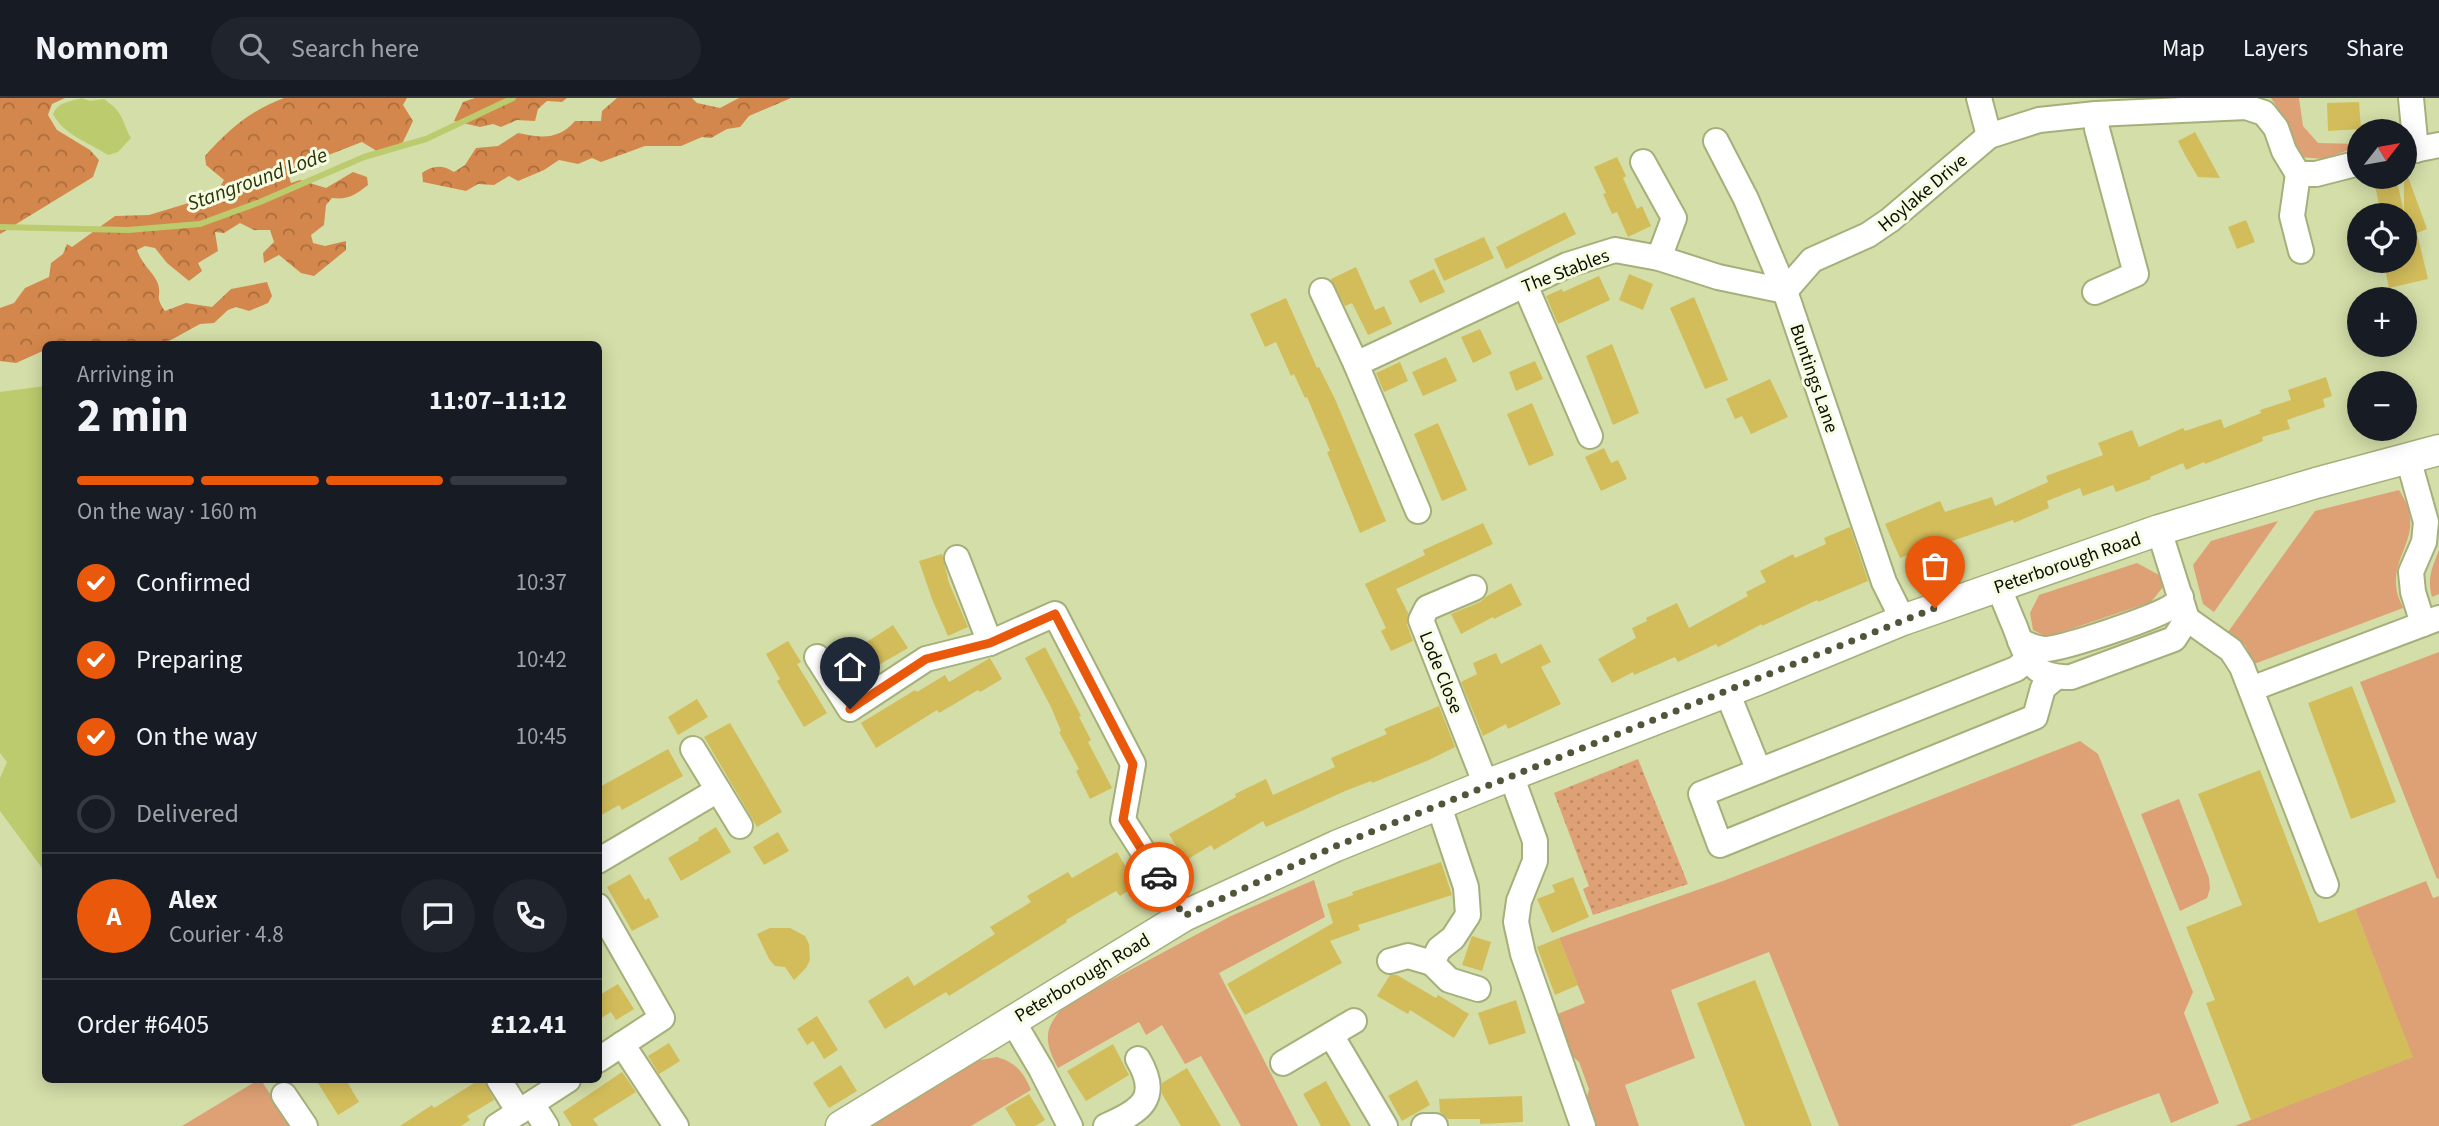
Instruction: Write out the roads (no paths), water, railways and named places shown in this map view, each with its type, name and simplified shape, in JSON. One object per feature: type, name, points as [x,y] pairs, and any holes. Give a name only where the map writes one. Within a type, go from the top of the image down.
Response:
[{"type":"main road","name":"Peterborough Road","points":[[841,1126],[1184,916],[1336,846],[1903,620],[2159,530],[2439,450]]},
{"type":"street","points":[[1979,98],[1989,136]]},
{"type":"street","points":[[2411,98],[2420,149]]},
{"type":"street","name":"Hoylake Drive","points":[[1785,291],[1812,260],[1868,235],[1890,220],[1989,136],[2039,120],[2181,104],[2246,107],[2264,113],[2276,128],[2284,151],[2298,174]]},
{"type":"street","points":[[2095,292],[2136,274],[2097,129],[2096,114]]},
{"type":"street","name":"Buntings Lane","points":[[1716,141],[1755,218],[1785,291],[1884,582],[1903,620]]},
{"type":"street","points":[[1643,162],[1674,218],[1660,258]]},
{"type":"street","points":[[2301,251],[2292,216],[2298,174],[2316,174],[2347,166]]},
{"type":"street","name":"The Stables","points":[[1356,364],[1567,265],[1615,250],[1660,258],[1718,277],[1785,291]]},
{"type":"street","points":[[1525,285],[1590,436]]},
{"type":"street","points":[[1322,291],[1418,511]]},
{"type":"street","points":[[2251,689],[2431,621],[2413,592],[2411,572],[2424,542],[2426,522],[2408,458]]},
{"type":"street","points":[[1998,586],[2024,651],[2040,672],[2055,678],[2071,677],[2174,639],[2181,631],[2184,608],[2159,530]]},
{"type":"street","points":[[957,558],[990,643]]},
{"type":"street","name":"Lode Close","points":[[1474,588],[1427,608],[1421,620],[1499,780],[1535,841],[1535,861],[1519,901],[1516,922],[1523,954],[1583,1126]]},
{"type":"street","points":[[2055,678],[2043,688],[2035,717],[1720,845],[1701,794],[2016,669],[2024,651],[2064,646],[2152,616],[2176,604],[2231,650],[2242,667],[2326,885]]},
{"type":"street","points":[[817,657],[850,709],[926,659],[990,643],[1055,614],[1133,764],[1123,820],[1184,916]]},
{"type":"street","points":[[1727,692],[1759,771]]},
{"type":"street","points":[[693,749],[740,826]]},
{"type":"street","points":[[602,859],[718,790]]},
{"type":"street","points":[[1432,963],[1439,949],[1454,938],[1468,915],[1466,887],[1439,806]]},
{"type":"street","points":[[602,913],[662,1018],[602,1057]]},
{"type":"street","points":[[1390,961],[1408,956],[1432,963],[1449,980],[1478,989]]},
{"type":"street","points":[[1012,1020],[1070,1126]]},
{"type":"street","points":[[1283,1063],[1354,1021]]},
{"type":"street","points":[[1331,1035],[1384,1126]]},
{"type":"street","points":[[622,1044],[676,1126]]},
{"type":"street","points":[[1111,1124],[1133,1114],[1143,1104],[1147,1091],[1147,1075],[1138,1059]]},
{"type":"street","points":[[502,1083],[546,1126]]},
{"type":"street","points":[[497,1126],[563,1083]]},
{"type":"street","points":[[284,1095],[305,1126]]},
{"type":"street","points":[[1424,1126],[1435,1126]]},
{"type":"waterway","name":"Stanground Lode","points":[[0,227],[128,230],[200,224],[260,202],[364,157],[426,139],[513,98]]}]
